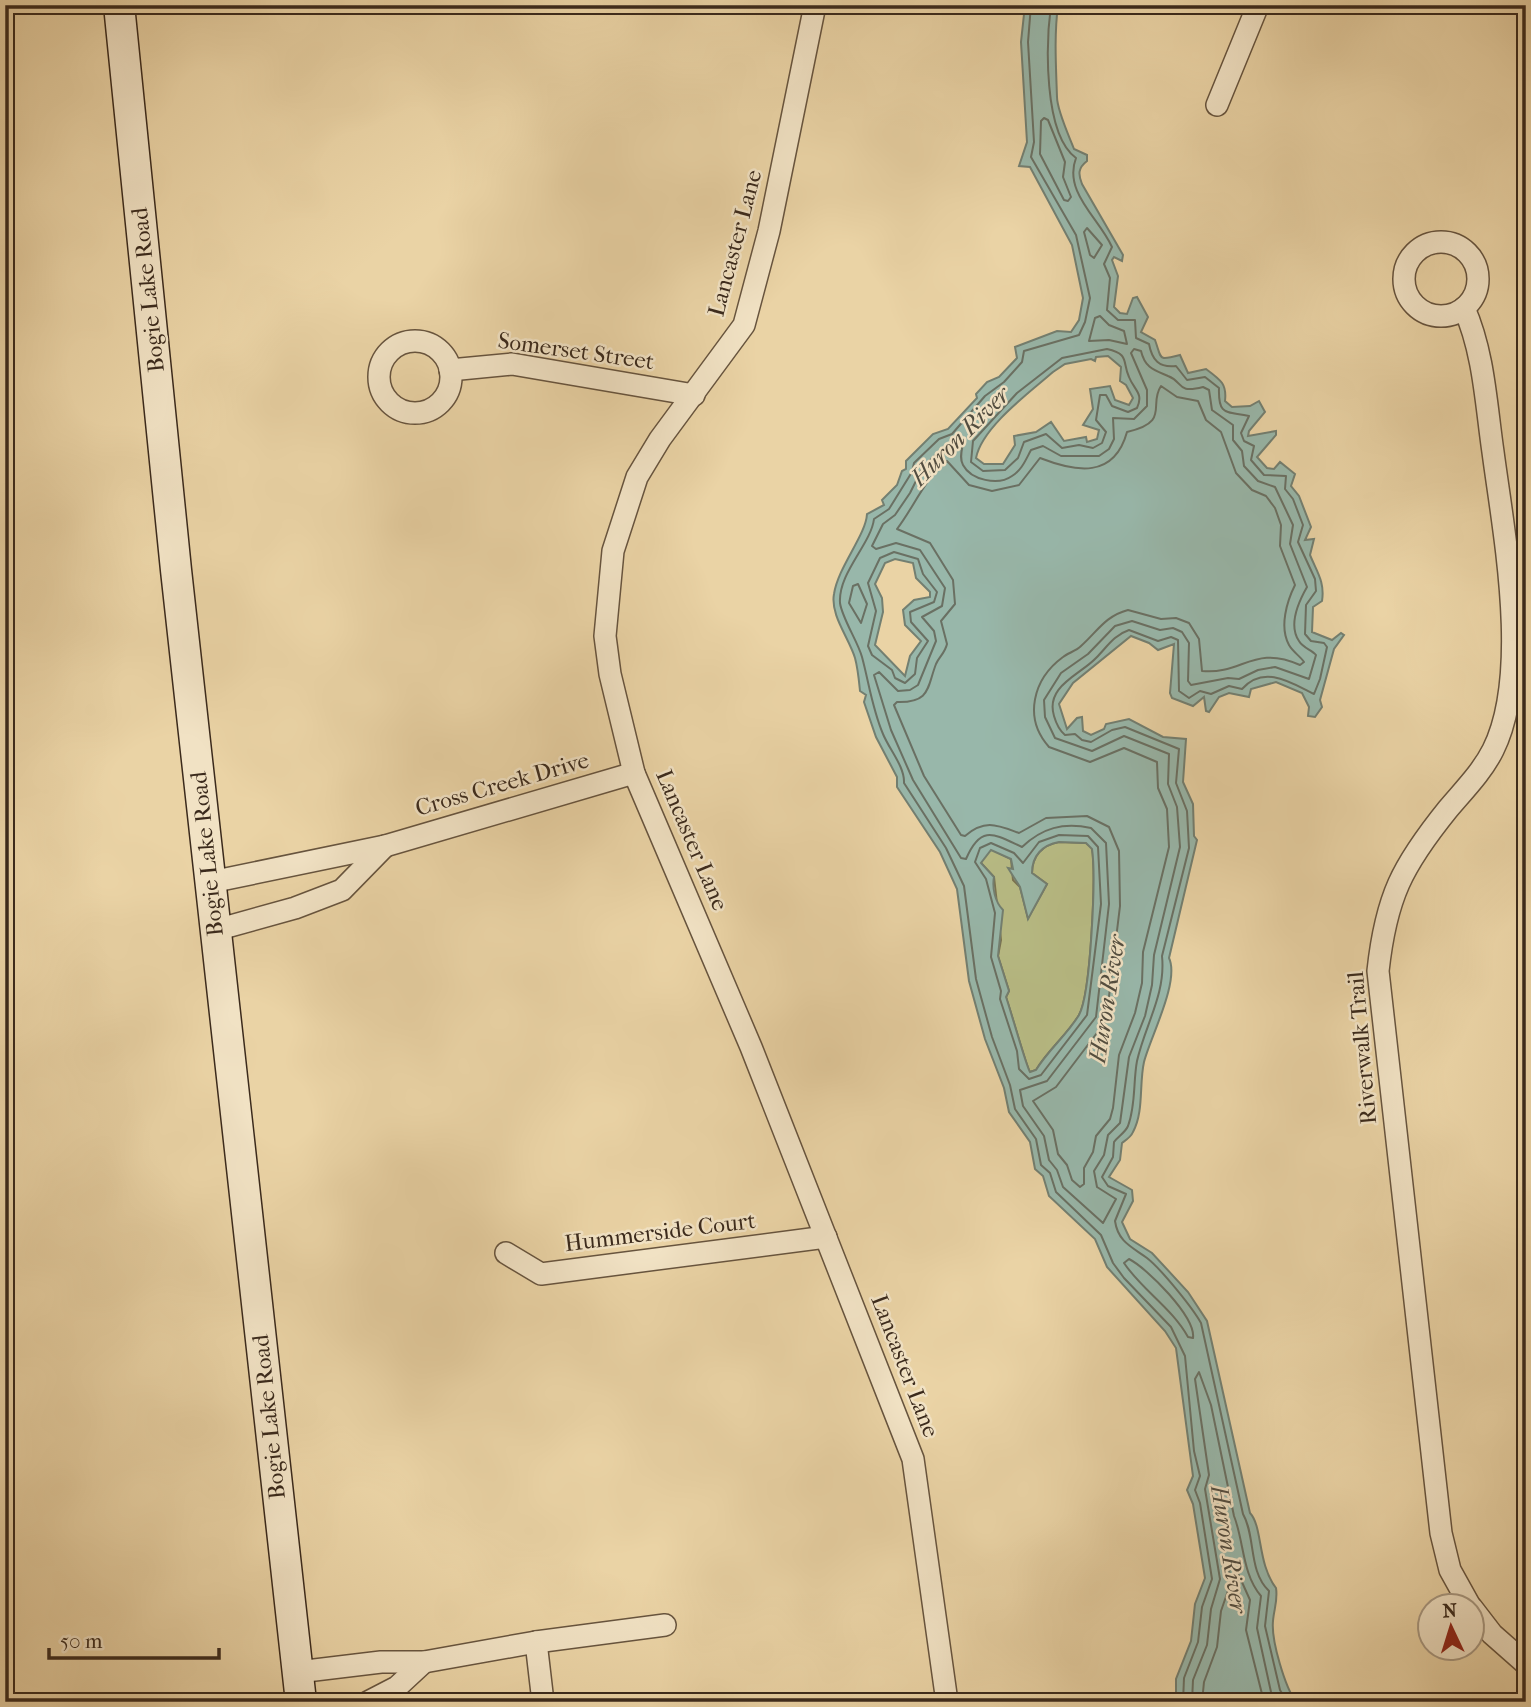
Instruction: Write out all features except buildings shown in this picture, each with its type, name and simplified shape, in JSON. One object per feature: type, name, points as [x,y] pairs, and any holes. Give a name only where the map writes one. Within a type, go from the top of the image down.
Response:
[{"type":"main road","name":"Bogie Lake Road","points":[[119,5],[216,930],[301,1702]]},
{"type":"street","points":[[1217,105],[1258,5]]},
{"type":"street","name":"Lancaster Lane","points":[[810,6],[769,231],[744,325],[660,439],[638,477],[612,551],[605,636],[610,674],[634,773],[751,1047],[913,1459],[947,1702]]},
{"type":"street","name":"Riverwalk Trail","points":[[1462,1592],[1450,1570],[1441,1532],[1378,971],[1387,915],[1405,866],[1484,766],[1500,733],[1510,687],[1519,619],[1478,348],[1464,308]]},
{"type":"street","name":"Somerset Street","points":[[450,370],[512,365],[694,396]]},
{"type":"street","name":"Cross Creek Drive","points":[[211,882],[385,846],[634,773]]},
{"type":"street","name":"Cross Creek Drive","points":[[216,930],[295,908],[342,890],[385,846]]},
{"type":"street","name":"Hummerside Court","points":[[506,1253],[541,1274],[826,1237]]},
{"type":"street","points":[[298,1672],[381,1662],[424,1662],[536,1642],[665,1625]]},
{"type":"street","name":"Riverwalk Trail","points":[[1486,1626],[1526,1664]]},
{"type":"street","points":[[536,1642],[543,1702]]},
{"type":"street","points":[[368,1702],[397,1687],[424,1662]]},
{"type":"green space","points":[[1059,842],[1086,843],[1092,848],[1093,907],[1087,984],[1079,1015],[1036,1070],[1030,1072],[1006,997],[1009,991],[998,956],[1001,940],[994,877],[981,863],[985,853],[991,849],[1011,859],[1013,880],[1020,887],[1028,918],[1047,884],[1032,873],[1034,861],[1043,849]]},
{"type":"water","name":"Huron River","points":[[1025,5],[1058,5],[1056,51],[1059,109],[1074,149],[1087,155],[1087,161],[1080,171],[1082,184],[1123,255],[1122,261],[1114,257],[1112,260],[1118,276],[1114,307],[1120,313],[1127,314],[1133,298],[1137,297],[1148,317],[1141,332],[1155,340],[1162,357],[1180,355],[1188,373],[1206,369],[1216,376],[1225,390],[1225,401],[1232,407],[1250,406],[1259,401],[1265,412],[1248,436],[1276,431],[1276,435],[1257,457],[1267,468],[1274,469],[1280,462],[1295,474],[1291,486],[1299,496],[1311,527],[1305,540],[1314,539],[1310,555],[1320,577],[1323,594],[1322,601],[1313,607],[1312,632],[1332,640],[1341,633],[1344,635],[1334,649],[1320,700],[1322,707],[1315,717],[1308,716],[1309,707],[1302,693],[1276,682],[1251,689],[1249,697],[1229,693],[1219,697],[1209,712],[1206,711],[1204,697],[1193,706],[1172,698],[1170,693],[1174,644],[1158,650],[1131,636],[1073,683],[1059,704],[1067,729],[1077,718],[1082,717],[1083,731],[1091,735],[1104,729],[1106,724],[1129,719],[1163,737],[1186,739],[1183,782],[1193,804],[1194,836],[1197,840],[1169,958],[1171,981],[1168,995],[1144,1062],[1139,1116],[1132,1134],[1122,1143],[1120,1160],[1109,1177],[1132,1190],[1133,1201],[1122,1222],[1130,1239],[1152,1253],[1188,1292],[1207,1321],[1250,1513],[1257,1527],[1266,1568],[1276,1588],[1273,1629],[1276,1651],[1287,1686],[1296,1702],[1176,1702],[1176,1679],[1191,1641],[1195,1604],[1205,1578],[1193,1504],[1187,1490],[1193,1476],[1176,1348],[1165,1331],[1107,1267],[1095,1239],[1049,1196],[1043,1176],[1035,1169],[1030,1142],[1009,1112],[1004,1088],[985,1039],[969,981],[957,889],[940,852],[897,787],[897,777],[876,737],[864,702],[866,695],[860,691],[855,658],[835,610],[834,594],[837,584],[862,532],[867,514],[884,505],[882,500],[897,485],[902,471],[906,469],[906,461],[933,434],[948,429],[977,398],[976,394],[987,382],[999,377],[1017,358],[1015,347],[1057,331],[1071,332],[1079,320],[1083,298],[1072,245],[1030,167],[1019,166],[1027,142],[1021,42]],"holes":[[[1108,356],[1121,367],[1120,381],[1126,385],[1133,398],[1129,405],[1115,400],[1110,386],[1090,389],[1093,409],[1083,425],[1099,430],[1097,439],[1087,442],[1086,437],[1064,441],[1051,422],[1036,432],[1014,436],[1015,445],[1003,464],[984,464],[976,458],[980,446],[997,422],[1053,372],[1065,364],[1091,359],[1095,361],[1096,357]],[[895,559],[913,563],[916,578],[930,592],[930,597],[914,600],[903,610],[905,625],[921,641],[910,656],[905,676],[875,645],[883,612],[882,598],[875,584],[885,563]],[[1059,842],[1086,843],[1092,849],[1093,908],[1089,960],[1087,984],[1079,1015],[1036,1070],[1030,1072],[1006,997],[1009,991],[998,956],[1003,910],[995,895],[994,877],[981,863],[991,850],[1011,859],[1013,869],[1008,868],[1020,887],[1028,919],[1047,884],[1032,873],[1034,861],[1039,852]]]}]
